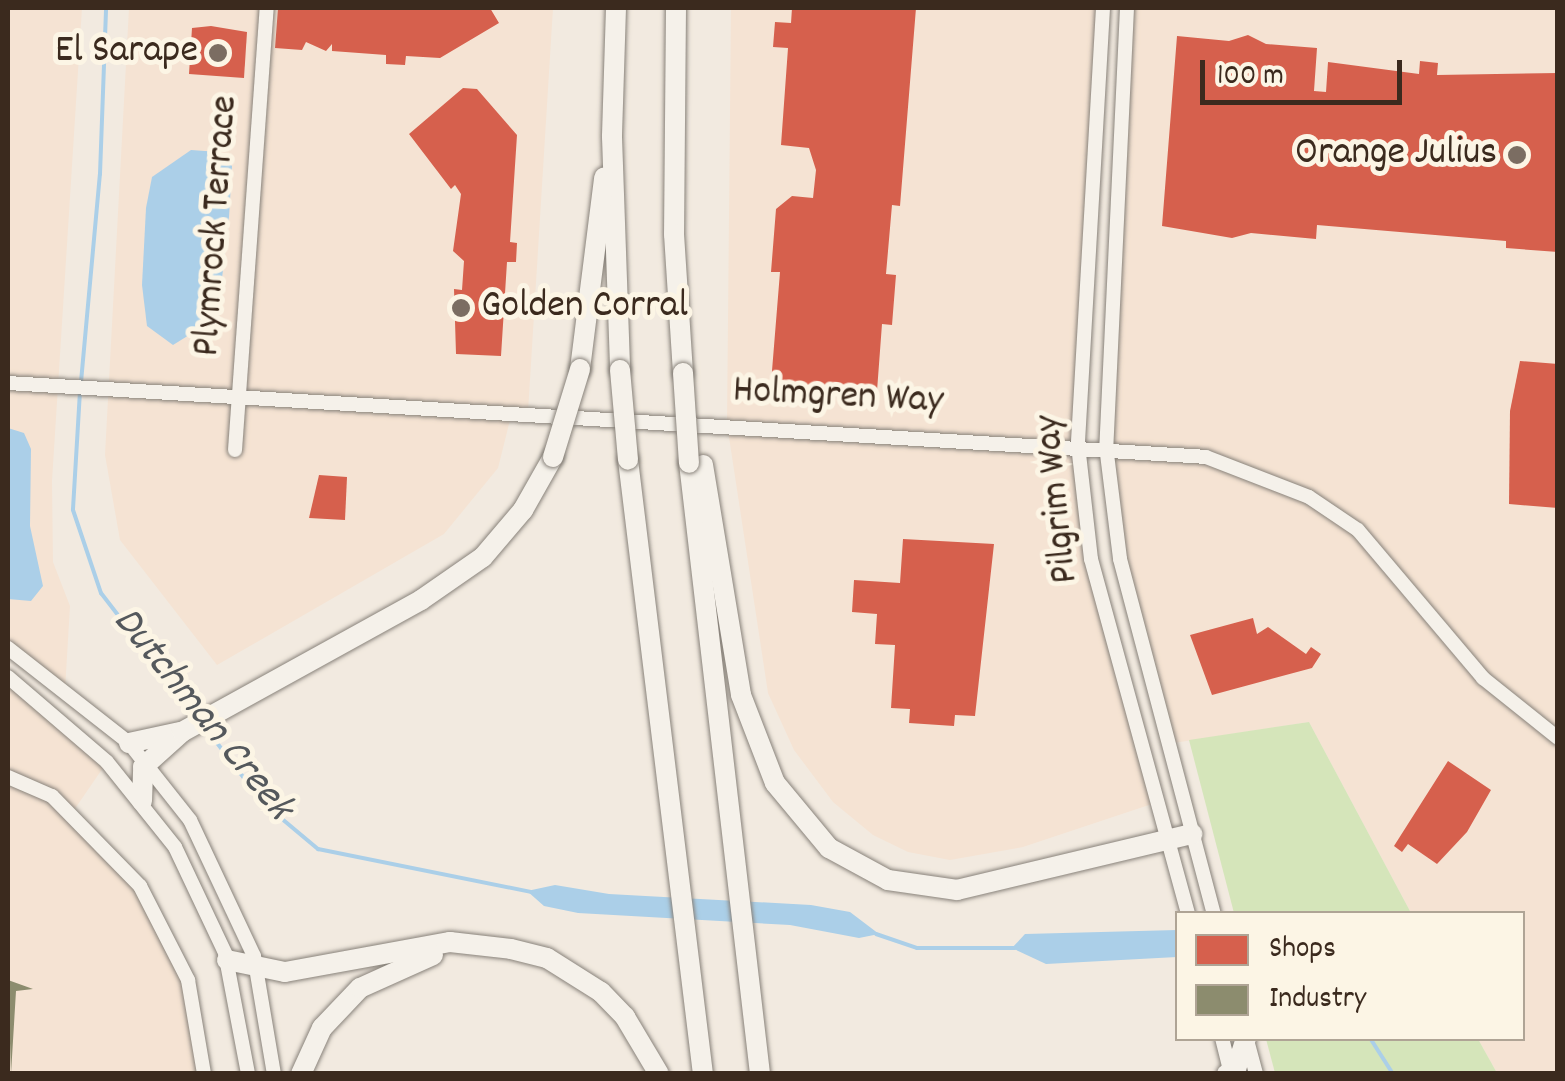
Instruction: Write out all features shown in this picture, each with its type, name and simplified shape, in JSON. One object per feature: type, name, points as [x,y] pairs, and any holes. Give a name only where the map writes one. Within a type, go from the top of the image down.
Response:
[{"type":"highway","points":[[616,8],[612,136],[620,370],[703,1074]]},
{"type":"highway","points":[[676,8],[674,234],[683,379],[741,694],[775,783],[828,848],[888,880],[957,890],[1167,836],[1192,834]]},
{"type":"highway","points":[[129,743],[182,732],[235,707],[421,600],[484,557],[523,510],[553,456],[580,369],[612,136]]},
{"type":"highway","points":[[696,464],[760,1074]]},
{"type":"highway","points":[[142,802],[146,763],[182,732]]},
{"type":"highway","points":[[227,960],[257,969],[300,970],[450,942],[547,958],[572,972],[625,1018],[659,1074]]},
{"type":"highway","points":[[301,1074],[322,1028],[360,988],[417,959],[474,945]]},
{"type":"highway","points":[[1230,1073],[1245,1041]]},
{"type":"street","name":"Plymrock Terrace","points":[[235,450],[267,8]]},
{"type":"street","name":"Pilgrim Way","points":[[1103,8],[1078,445],[1091,559],[1187,911]]},
{"type":"street","name":"Pilgrim Way","points":[[1127,8],[1106,446],[1120,558],[1213,911]]},
{"type":"street","name":"Holmgren Way","points":[[8,383],[1106,446],[1206,457],[1310,496],[1358,530],[1483,678],[1558,738]]},
{"type":"street","points":[[8,648],[129,743],[211,855],[257,969],[274,1074]]},
{"type":"street","points":[[8,678],[107,762],[142,802],[183,860],[227,960],[248,1074]]},
{"type":"street","points":[[8,777],[52,796],[140,886],[188,980],[204,1074]]},
{"type":"street","points":[[1223,1041],[1230,1073]]},
{"type":"street","points":[[1247,1041],[1256,1074]]},
{"type":"shaded area","points":[[8,8],[82,8],[52,481],[53,562],[70,606],[65,690],[8,648]]},
{"type":"shaded area","points":[[129,8],[553,8],[528,412],[512,412],[498,468],[444,534],[217,665],[120,540],[105,455]]},
{"type":"shaded area","points":[[731,8],[1103,8],[1078,445],[1091,559],[1158,802],[1023,847],[950,860],[908,852],[873,835],[833,802],[794,750],[768,693],[727,424]]},
{"type":"shaded area","points":[[1127,8],[1557,8],[1557,1073],[1497,1073],[1479,1041],[1525,1041],[1525,911],[1410,911],[1309,722],[1167,744],[1120,559],[1106,446]]},
{"type":"shaded area","points":[[8,677],[107,762],[72,813],[118,859],[175,947],[204,1073],[8,1073]]},
{"type":"green space","points":[[1309,722],[1410,911],[1233,911],[1189,740]]},
{"type":"green space","points":[[1267,1041],[1479,1041],[1497,1073],[1275,1073]]},
{"type":"water","points":[[191,150],[219,152],[232,166],[229,217],[220,296],[194,332],[173,345],[147,326],[142,285],[146,208],[152,177]]},
{"type":"water","points":[[8,428],[24,433],[31,449],[30,526],[43,586],[31,601],[8,599]]},
{"type":"water","points":[[555,885],[609,894],[811,905],[850,912],[879,934],[859,938],[790,925],[578,913],[544,906],[527,891]]},
{"type":"water","points":[[1175,930],[1175,957],[1046,964],[1012,948],[1025,934]]},
{"type":"building: Shops","points":[[278,8],[490,8],[499,23],[440,58],[406,56],[405,65],[386,64],[386,55],[332,51],[332,44],[326,51],[306,42],[302,50],[275,48]]},
{"type":"building: Shops","points":[[792,8],[916,8],[900,206],[892,205],[886,274],[896,275],[892,325],[882,324],[877,391],[771,383],[780,272],[771,272],[776,209],[792,196],[813,198],[816,170],[809,148],[781,145],[788,48],[773,47],[775,22],[791,23]]},
{"type":"building: Shops","points":[[211,26],[247,32],[244,78],[189,74],[192,28]]},
{"type":"building: Shops","points":[[1248,35],[1266,44],[1317,48],[1314,91],[1326,92],[1328,62],[1419,74],[1420,61],[1438,63],[1437,75],[1558,73],[1558,252],[1506,248],[1506,241],[1317,225],[1316,239],[1251,233],[1232,238],[1162,226],[1177,36],[1229,41]]},
{"type":"building: Shops","points":[[463,88],[477,89],[517,135],[510,242],[517,243],[516,262],[507,262],[501,356],[456,354],[454,289],[462,290],[464,261],[453,251],[461,194],[455,185],[451,189],[409,134]]},
{"type":"building: Shops","points":[[1520,361],[1558,364],[1558,508],[1509,504],[1510,411]]},
{"type":"building: Shops","points":[[319,475],[347,477],[345,520],[309,518]]},
{"type":"building: Shops","points":[[903,539],[994,544],[975,716],[955,715],[954,726],[909,723],[910,709],[891,708],[895,645],[875,644],[877,614],[852,612],[854,580],[900,583]]},
{"type":"building: Shops","points":[[1253,618],[1257,634],[1268,627],[1306,654],[1311,647],[1321,654],[1312,668],[1212,695],[1190,635]]},
{"type":"building: Shops","points":[[1448,761],[1491,790],[1467,832],[1437,864],[1408,844],[1402,852],[1394,846]]},
{"type":"building: Industry","points":[[8,980],[33,989],[16,991],[11,1074]]},
{"type":"waterway","points":[[81,382],[100,174],[106,8]]},
{"type":"waterway","name":"Dutchman Creek","points":[[80,391],[73,510],[101,593],[195,715]]},
{"type":"waterway","name":"Dutchman Creek","points":[[204,726],[263,803],[318,849],[531,892]]},
{"type":"waterway","name":"Dutchman Creek","points":[[876,934],[917,948],[1015,948]]},
{"type":"waterway","name":"Dutchman Creek","points":[[1372,1041],[1393,1074]]},
{"type":"place","name":"El Sarape","points":[[218,53]]},
{"type":"place","name":"Orange Julius","points":[[1517,155]]},
{"type":"place","name":"Golden Corral","points":[[461,308]]}]
